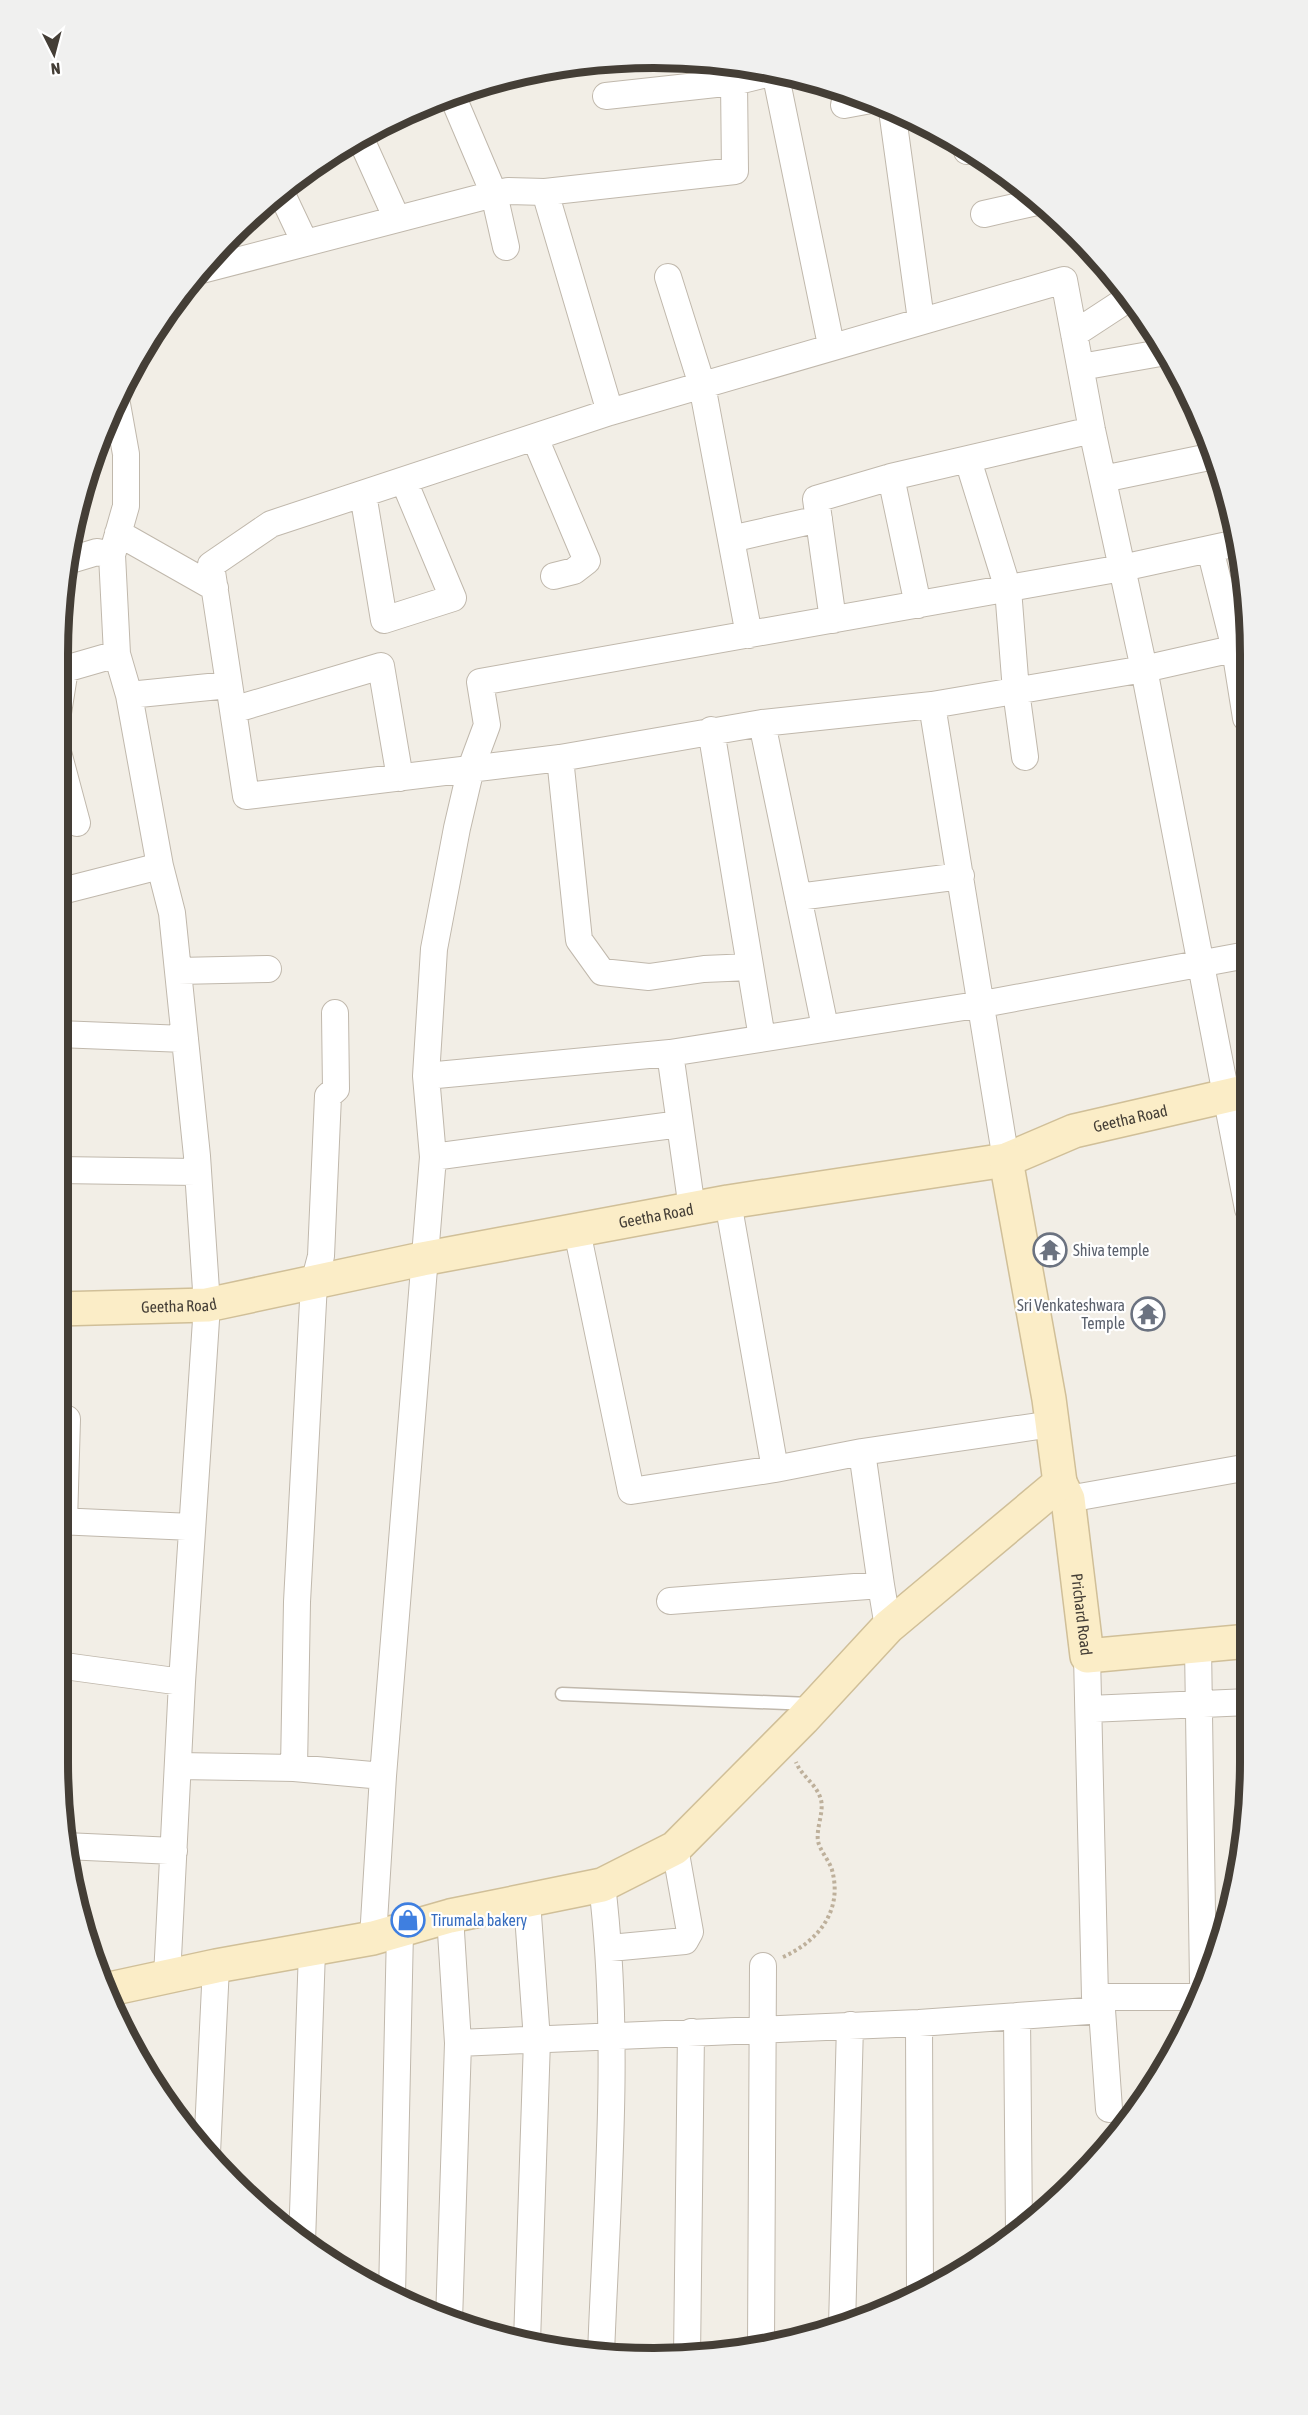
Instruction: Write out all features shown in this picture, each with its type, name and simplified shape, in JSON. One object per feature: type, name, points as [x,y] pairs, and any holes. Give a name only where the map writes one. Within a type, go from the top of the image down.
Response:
[{"type":"street","points":[[606,96],[734,82],[755,77]]},
{"type":"street","points":[[777,81],[831,345]]},
{"type":"street","points":[[213,267],[396,217],[508,191],[545,192],[735,171],[734,82]]},
{"type":"street","points":[[455,103],[494,194],[506,247]]},
{"type":"street","points":[[844,105],[854,103]]},
{"type":"street","points":[[893,119],[921,320]]},
{"type":"street","points":[[363,145],[396,217]]},
{"type":"street","points":[[545,192],[610,412]]},
{"type":"street","points":[[284,199],[305,243]]},
{"type":"street","points":[[984,214],[1029,204]]},
{"type":"street","points":[[668,276],[702,385],[749,635]]},
{"type":"street","points":[[1240,647],[1144,669],[932,705],[762,723],[711,730],[560,758],[246,796],[211,565],[271,524],[610,412],[831,345],[1064,280],[1092,430],[1144,669],[1202,965],[1237,1093],[1240,1125]]},
{"type":"street","points":[[1074,334],[1123,302]]},
{"type":"street","points":[[1081,367],[1157,354]]},
{"type":"street","points":[[119,415],[126,454],[126,506],[115,544],[117,654],[129,695],[160,866],[172,913],[207,1305],[182,1682],[167,1977]]},
{"type":"street","points":[[833,620],[816,499],[922,468],[968,460],[1092,430]]},
{"type":"street","points":[[535,438],[587,561],[574,571],[554,576]]},
{"type":"street","points":[[1103,479],[1206,458]]},
{"type":"street","points":[[968,460],[1008,589],[1016,691],[1025,757]]},
{"type":"street","points":[[891,477],[918,605]]},
{"type":"street","points":[[363,494],[384,620],[453,598],[404,481]]},
{"type":"street","points":[[731,539],[819,519]]},
{"type":"street","points":[[76,558],[115,544],[214,588]]},
{"type":"street","points":[[392,2285],[383,1776],[422,1259],[432,1157],[426,1076],[434,950],[471,768],[487,725],[480,682],[1008,589],[1230,545]]},
{"type":"street","points":[[1210,549],[1240,643]]},
{"type":"street","points":[[68,668],[117,654]]},
{"type":"street","points":[[129,695],[231,698],[381,666],[400,777]]},
{"type":"street","points":[[932,705],[983,1004],[1006,1160]]},
{"type":"street","points":[[762,723],[825,1028]]},
{"type":"street","points":[[711,730],[762,1038]]},
{"type":"street","points":[[560,758],[579,940],[602,972],[649,977],[704,969],[750,967]]},
{"type":"street","points":[[68,789],[77,823]]},
{"type":"street","points":[[68,889],[160,866]]},
{"type":"street","points":[[798,897],[961,876]]},
{"type":"street","points":[[426,1076],[670,1053],[983,1004],[1240,957]]},
{"type":"street","points":[[178,971],[268,969]]},
{"type":"street","points":[[294,1768],[297,1602],[314,1283],[321,1256],[328,1096],[336,1089],[335,1013]]},
{"type":"street","points":[[68,1034],[185,1039]]},
{"type":"street","points":[[670,1053],[692,1209]]},
{"type":"street","name":"Geetha Road","points":[[68,1309],[207,1305],[422,1259],[728,1202],[1006,1160],[1074,1131],[1237,1093]]},
{"type":"street","points":[[432,1157],[680,1124]]},
{"type":"street","name":"Prichard Road","points":[[1006,1160],[1064,1491],[1088,1656],[1240,1642]]},
{"type":"street","points":[[68,1170],[196,1172]]},
{"type":"street","points":[[728,1202],[776,1469]]},
{"type":"street","points":[[577,1231],[631,1491],[776,1469],[862,1452],[1052,1424]]},
{"type":"street","points":[[862,1452],[888,1627]]},
{"type":"street","points":[[113,1988],[216,1965],[312,1950],[386,1934],[450,1916],[602,1886],[675,1848],[817,1704],[888,1627],[1064,1491],[1240,1468]]},
{"type":"street","points":[[68,1522],[192,1527]]},
{"type":"street","points":[[670,1601],[881,1585]]},
{"type":"street","points":[[1198,1646],[1203,1967]]},
{"type":"street","points":[[1088,1656],[1099,2004],[1109,2109]]},
{"type":"street","points":[[68,1666],[182,1682]]},
{"type":"street","points":[[1089,1709],[1240,1702]]},
{"type":"street","points":[[178,1766],[294,1768],[383,1776]]},
{"type":"street","points":[[74,1846],[174,1851]]},
{"type":"street","points":[[610,1948],[685,1941],[690,1932],[675,1848]]},
{"type":"street","points":[[601,2345],[614,2037],[610,1948],[602,1886]]},
{"type":"street","points":[[527,1901],[537,2040],[527,2333]]},
{"type":"street","points":[[449,2310],[458,2043],[450,1916]]},
{"type":"street","points":[[302,2230],[312,1950]]},
{"type":"street","points":[[208,2141],[216,1965]]},
{"type":"street","points":[[761,2337],[765,2029],[763,1966]]},
{"type":"street","points":[[458,2043],[850,2025],[919,2024],[1017,2016],[1099,2004],[1190,1997]]},
{"type":"street","points":[[1017,2016],[1019,2220]]},
{"type":"street","points":[[919,2024],[920,2283]]},
{"type":"street","points":[[843,2316],[850,2025]]},
{"type":"street","points":[[687,2346],[691,2032]]},
{"type":"lane","points":[[562,1694],[817,1704]]},
{"type":"path","points":[[763,1966],[802,1949],[814,1938],[831,1917],[837,1890],[832,1867],[818,1844],[822,1802],[814,1785],[796,1764],[795,1755]]},
{"type":"place","name":"Shiva temple","points":[[1050,1250]]},
{"type":"place","name":"Sri Venkateshwara Temple","points":[[1148,1314]]},
{"type":"place","name":"Tirumala bakery","points":[[408,1920]]}]
